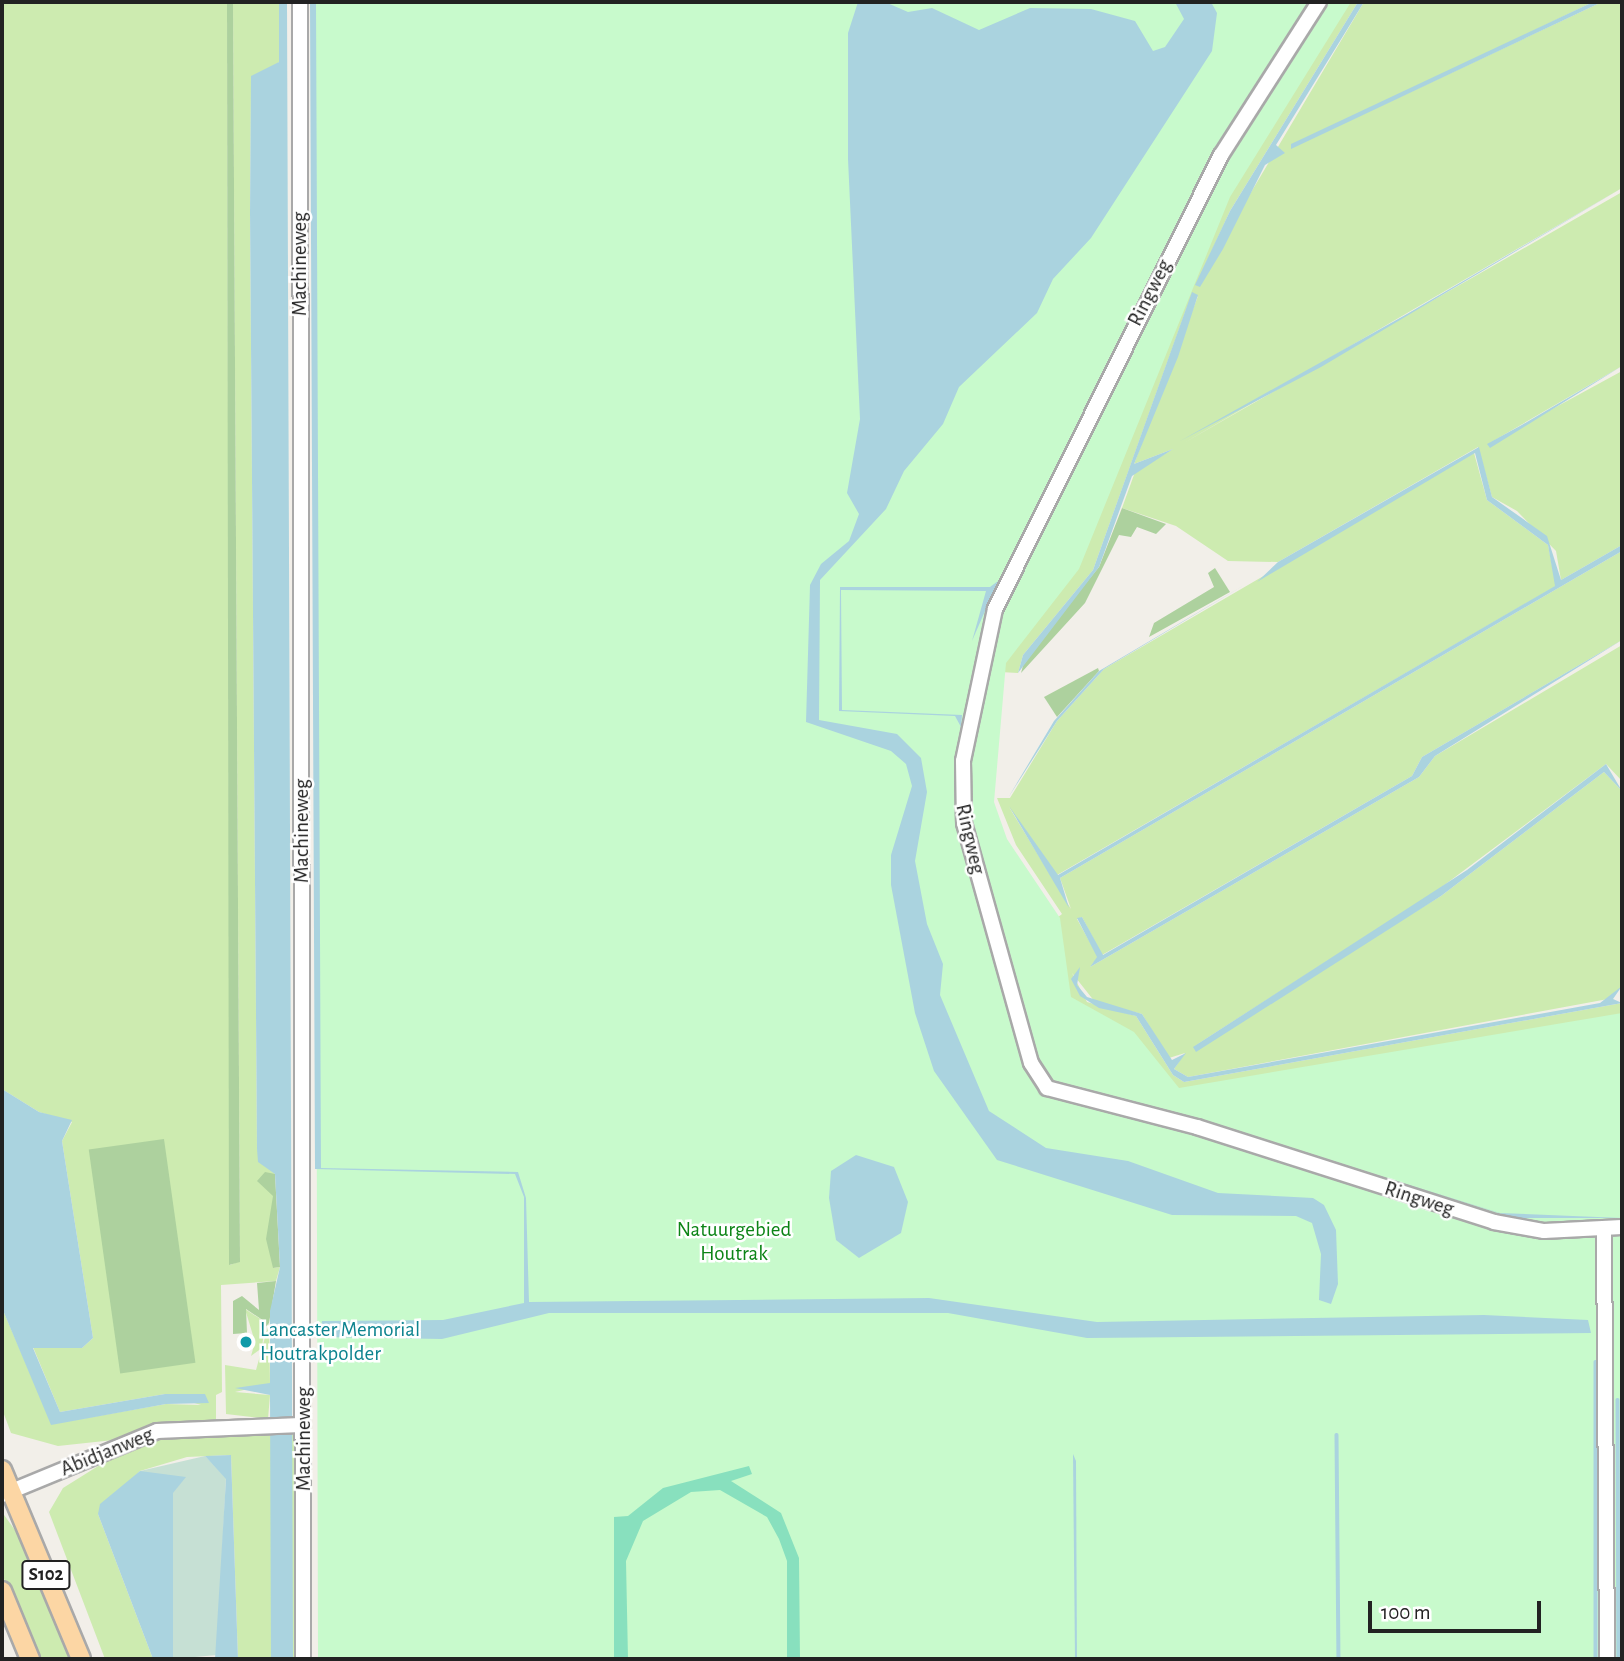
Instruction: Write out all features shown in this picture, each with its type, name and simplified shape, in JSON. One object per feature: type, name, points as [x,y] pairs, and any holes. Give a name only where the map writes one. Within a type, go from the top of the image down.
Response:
[{"type":"main road","name":"S102","points":[[2,1469],[6,1493],[81,1659]]},
{"type":"main road","name":"S102","points":[[2,1591],[30,1659]]},
{"type":"street","name":"Machineweg","points":[[300,2],[297,1425],[303,1659]]},
{"type":"street","name":"Ringweg","points":[[1319,2],[1198,198],[995,609],[963,761],[964,823],[1031,1063],[1047,1088],[1198,1127],[1494,1222],[1544,1231],[1622,1227]]},
{"type":"street","points":[[1604,1229],[1607,1659]]},
{"type":"street","name":"Abidjanweg","points":[[6,1493],[157,1431],[297,1425]]},
{"type":"green space","points":[[2,2],[227,2],[230,1265],[240,1261],[233,2],[279,2],[279,62],[251,89],[250,212],[257,1149],[275,1174],[274,1268],[280,1267],[276,1281],[221,1285],[222,1392],[216,1395],[216,1421],[164,1422],[123,1439],[58,1446],[11,1433],[2,1409],[2,1308],[52,1424],[166,1404],[201,1405],[165,1394],[60,1412],[33,1347],[82,1348],[93,1338],[62,1141],[72,1122],[39,1112],[2,1089]]},
{"type":"green space","points":[[227,2],[233,2],[240,1262],[229,1265]]},
{"type":"green space","name":"Natuurgebied Houtrak","points":[[314,2],[1351,2],[1230,197],[1079,569],[1006,663],[994,802],[1007,839],[1060,918],[1071,997],[1134,1032],[1179,1088],[1622,1013],[1622,1659],[318,1659]]},
{"type":"green space","points":[[1324,2],[1358,2],[1230,211],[1196,285],[1364,2],[1593,2],[1291,148],[1602,2],[1622,2],[1622,188],[1182,444],[1622,192],[1622,366],[1488,444],[1622,371],[1622,545],[1561,580],[1556,551],[1517,511],[1492,497],[1478,447],[1278,562],[1228,561],[1176,526],[1122,508],[1135,472],[1173,449],[1134,464],[1198,296],[1187,307],[1093,570],[1023,655],[1018,673],[1000,672],[995,617]]},
{"type":"green space","points":[[1474,453],[1487,500],[1548,545],[1556,586],[1057,875],[1009,807],[1071,909],[1060,878],[1622,551],[1622,640],[1422,757],[1412,776],[1102,955],[1082,917],[1077,919],[1098,957],[1090,967],[1419,777],[1435,756],[1622,645],[1622,781],[1606,764],[1435,892],[1193,1047],[1441,896],[1604,772],[1622,791],[1622,986],[1608,999],[1188,1077],[1174,1069],[1185,1053],[1169,1058],[1142,1014],[1095,1002],[1072,973],[1087,1002],[1136,1016],[1173,1075],[1184,1082],[1622,1003],[1622,1033],[1189,1105],[1071,1020],[990,834],[993,718],[993,804],[1008,847],[1057,918],[1062,914],[1016,845],[997,798],[1010,798],[1057,721],[1104,669]]},
{"type":"green space","points":[[1122,508],[1166,524],[1156,534],[1137,527],[1131,537],[1119,535],[1085,603],[1021,673],[1025,658],[1099,567]]},
{"type":"green space","points":[[1215,568],[1230,592],[1149,637],[1154,623],[1214,587],[1208,573]]},
{"type":"green space","points":[[1098,668],[1099,671],[1057,717],[1044,697]]},
{"type":"green space","points":[[164,1139],[195,1363],[120,1373],[89,1150]]},
{"type":"green space","points":[[265,1172],[275,1174],[280,1267],[273,1268],[266,1239],[273,1196],[257,1181]]},
{"type":"green space","points":[[276,1281],[269,1323],[262,1331],[264,1321],[246,1309],[247,1333],[233,1334],[233,1301],[242,1296],[259,1310],[257,1283]]},
{"type":"green space","points":[[245,1309],[265,1322],[262,1348],[251,1356],[255,1342]]},
{"type":"green space","points":[[269,1323],[270,1384],[235,1392],[270,1395],[268,1419],[226,1414],[225,1365],[256,1370]]},
{"type":"green space","points":[[164,1435],[297,1435],[301,1659],[238,1659],[231,1455],[187,1457],[140,1471],[98,1514],[153,1659],[105,1659],[49,1512],[63,1488],[119,1453]]},
{"type":"green space","points":[[205,1456],[226,1478],[217,1655],[173,1659],[173,1493],[140,1471]]},
{"type":"green space","points":[[749,1466],[752,1474],[731,1481],[781,1513],[799,1558],[800,1659],[787,1659],[787,1561],[779,1539],[767,1517],[720,1490],[691,1492],[643,1521],[626,1561],[628,1659],[614,1659],[614,1517],[628,1516],[663,1488]]},
{"type":"green space","points":[[2,1512],[17,1533],[75,1659],[37,1659],[2,1574]]},
{"type":"water","points":[[279,2],[287,2],[293,1659],[271,1659],[270,1395],[235,1388],[270,1383],[270,1311],[280,1267],[275,1174],[258,1162],[257,1149],[250,212],[251,76],[279,62]]},
{"type":"water","points":[[310,2],[316,2],[321,1168],[518,1172],[526,1198],[529,1302],[929,1298],[1097,1322],[1484,1315],[1588,1320],[1591,1333],[1087,1338],[948,1313],[549,1313],[442,1339],[320,1337],[322,1321],[443,1320],[524,1303],[524,1197],[515,1174],[315,1169]]},
{"type":"water","points":[[858,2],[885,2],[908,12],[932,8],[979,30],[1030,8],[1091,9],[1135,21],[1153,51],[1165,47],[1184,19],[1175,2],[1211,2],[1217,13],[1212,51],[1091,238],[1053,279],[1037,313],[959,387],[943,424],[904,471],[886,509],[820,580],[819,720],[897,734],[921,758],[927,792],[915,861],[927,924],[943,964],[940,995],[989,1111],[1046,1148],[1128,1161],[1218,1193],[1313,1198],[1324,1205],[1336,1230],[1338,1284],[1331,1304],[1319,1300],[1321,1254],[1312,1223],[1296,1216],[1172,1215],[997,1160],[934,1071],[915,1013],[891,885],[891,855],[912,786],[906,764],[891,751],[806,722],[810,585],[821,564],[849,541],[859,514],[847,493],[860,419],[848,159],[848,33]]},
{"type":"water","points":[[1358,2],[1364,2],[1276,145],[1285,153],[1265,165],[1223,249],[1200,287],[1195,285],[1230,211]]},
{"type":"water","points":[[1593,2],[1602,2],[1291,149],[1291,144]]},
{"type":"water","points":[[1622,188],[1321,367],[1180,441],[1407,314]]},
{"type":"water","points":[[1192,292],[1198,295],[1178,357],[1134,464],[1173,449],[1132,476],[1099,567],[1018,673],[1023,655],[1093,570]]},
{"type":"water","points":[[1622,366],[1490,448],[1487,444],[1520,426]]},
{"type":"water","points":[[1479,447],[1492,497],[1547,536],[1561,580],[1622,545],[1622,551],[1060,878],[1069,908],[1009,806],[1058,875],[1555,586],[1548,545],[1487,500],[1475,453],[1257,582],[1278,562]]},
{"type":"water","points":[[998,581],[972,641],[986,591],[841,590],[842,710],[962,715],[961,727],[955,716],[839,711],[840,587],[990,587]]},
{"type":"water","points":[[1246,584],[1104,669],[1057,721],[1008,798],[1054,721],[1099,671]]},
{"type":"water","points":[[1622,640],[1435,756],[1419,777],[1090,967],[1097,957],[1077,918],[1082,917],[1103,955],[1412,776],[1422,757]]},
{"type":"water","points":[[1606,764],[1622,791],[1604,772],[1441,896],[1196,1052],[1193,1047],[1467,870]]},
{"type":"water","points":[[1080,967],[1077,985],[1087,997],[1142,1014],[1172,1060],[1186,1053],[1174,1069],[1188,1077],[1600,1003],[1622,986],[1613,999],[1622,1003],[1184,1082],[1173,1075],[1136,1016],[1099,1008],[1080,996],[1071,979]]},
{"type":"water","points":[[2,1089],[39,1112],[72,1120],[62,1141],[93,1338],[82,1348],[33,1348],[60,1412],[165,1394],[205,1394],[209,1403],[166,1404],[51,1425],[2,1308]]},
{"type":"water","points":[[1192,1118],[1500,1213],[1622,1218],[1515,1218]]},
{"type":"water","points":[[856,1155],[894,1167],[908,1202],[901,1233],[859,1258],[836,1240],[829,1198],[831,1171]]},
{"type":"water","points":[[1073,1454],[1076,1461],[1077,1659],[1075,1659]]},
{"type":"water","points":[[231,1455],[238,1659],[215,1659],[226,1479],[205,1456]]},
{"type":"water","points":[[140,1471],[186,1477],[173,1493],[173,1659],[153,1659],[98,1514],[100,1504]]},
{"type":"waterway","points":[[1596,1362],[1596,1659]]},
{"type":"waterway","points":[[1618,1400],[1619,1659]]},
{"type":"waterway","points":[[1337,1435],[1339,1659]]},
{"type":"place","name":"Lancaster Memorial Houtrakpolder","points":[[246,1342]]}]
